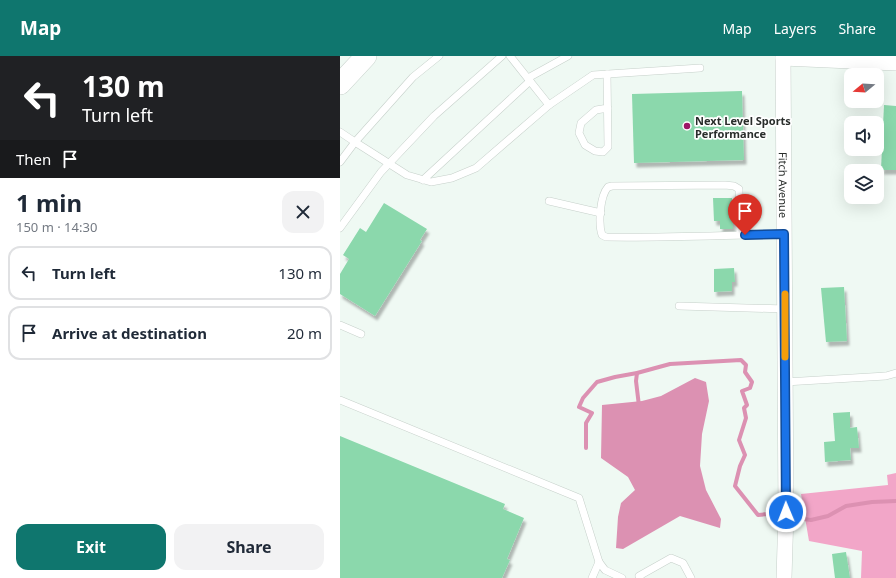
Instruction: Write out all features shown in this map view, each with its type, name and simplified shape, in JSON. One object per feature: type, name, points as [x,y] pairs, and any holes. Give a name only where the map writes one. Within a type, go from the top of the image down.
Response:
[{"type":"main road","points":[[340,84],[366,56]]},
{"type":"street","points":[[783,57],[896,62]]},
{"type":"street","name":"Fitch Avenue","points":[[783,57],[786,512],[784,578]]},
{"type":"lane","points":[[340,162],[355,142],[413,77],[439,56]]},
{"type":"lane","points":[[340,228],[381,172],[434,116],[502,56]]},
{"type":"lane","points":[[510,56],[549,105]]},
{"type":"lane","points":[[423,180],[529,80],[568,56]]},
{"type":"lane","points":[[340,132],[407,175],[431,182],[452,178],[476,168],[549,105],[593,75],[700,68]]},
{"type":"lane","points":[[607,74],[608,108],[608,148],[603,152],[595,151],[585,145],[579,133],[581,123],[596,110],[608,108]]},
{"type":"lane","points":[[740,235],[739,189],[734,186],[608,187],[604,192],[600,229],[602,235],[606,237],[688,237],[784,234]]},
{"type":"lane","points":[[549,202],[601,214]]},
{"type":"lane","points":[[678,306],[785,309]]},
{"type":"lane","points":[[340,324],[361,334]]},
{"type":"lane","points":[[785,382],[886,376],[896,373]]},
{"type":"lane","points":[[340,400],[579,498],[599,562],[605,570],[622,578]]},
{"type":"lane","points":[[638,577],[671,558],[683,563],[691,578]]},
{"type":"lane","points":[[592,578],[599,562]]},
{"type":"shaded area","points":[[695,378],[706,382],[709,401],[702,434],[700,466],[706,490],[721,519],[720,528],[680,516],[623,549],[616,548],[618,517],[621,503],[635,490],[628,477],[601,458],[602,405],[642,401],[661,396]]},
{"type":"shaded area","points":[[896,473],[896,578],[861,578],[862,551],[809,541],[801,494],[888,485],[887,475]]},
{"type":"building","points":[[742,91],[744,160],[634,163],[632,94]]},
{"type":"building","points":[[884,105],[896,106],[896,170],[884,170],[884,164],[881,164],[882,156],[884,156]]},
{"type":"building","points":[[713,198],[732,198],[733,229],[720,229],[720,221],[714,221]]},
{"type":"building","points":[[384,203],[427,229],[420,240],[422,241],[375,316],[340,294],[340,274],[349,259],[343,255],[360,228],[366,232]]},
{"type":"building","points":[[734,268],[735,282],[732,282],[732,291],[714,292],[714,269]]},
{"type":"building","points":[[844,287],[847,341],[826,342],[821,288]]},
{"type":"building","points":[[850,412],[850,428],[857,427],[859,448],[850,448],[851,460],[825,462],[824,442],[835,441],[833,413]]},
{"type":"building","points":[[340,436],[505,504],[503,509],[524,518],[507,559],[510,560],[502,578],[340,578]]},
{"type":"building","points":[[846,552],[850,578],[835,578],[832,554]]},
{"type":"waterway","points":[[586,448],[586,423],[592,413],[579,407],[583,398],[597,382],[670,364],[741,360],[746,365],[745,372],[752,382],[750,388],[742,391],[747,405],[744,408],[746,418],[739,440],[745,455],[740,466],[735,486],[758,515],[768,514],[783,516]]},
{"type":"waterway","points":[[637,373],[636,381],[639,406]]},
{"type":"waterway","points":[[790,517],[811,520],[828,516],[846,506],[872,502],[896,501]]},
{"type":"slow traffic","points":[[785,294],[785,357]]},
{"type":"place","name":"Next Level Sports Performance","points":[[687,126]]},
{"type":"route","points":[[745,235],[784,234],[786,512]]}]
